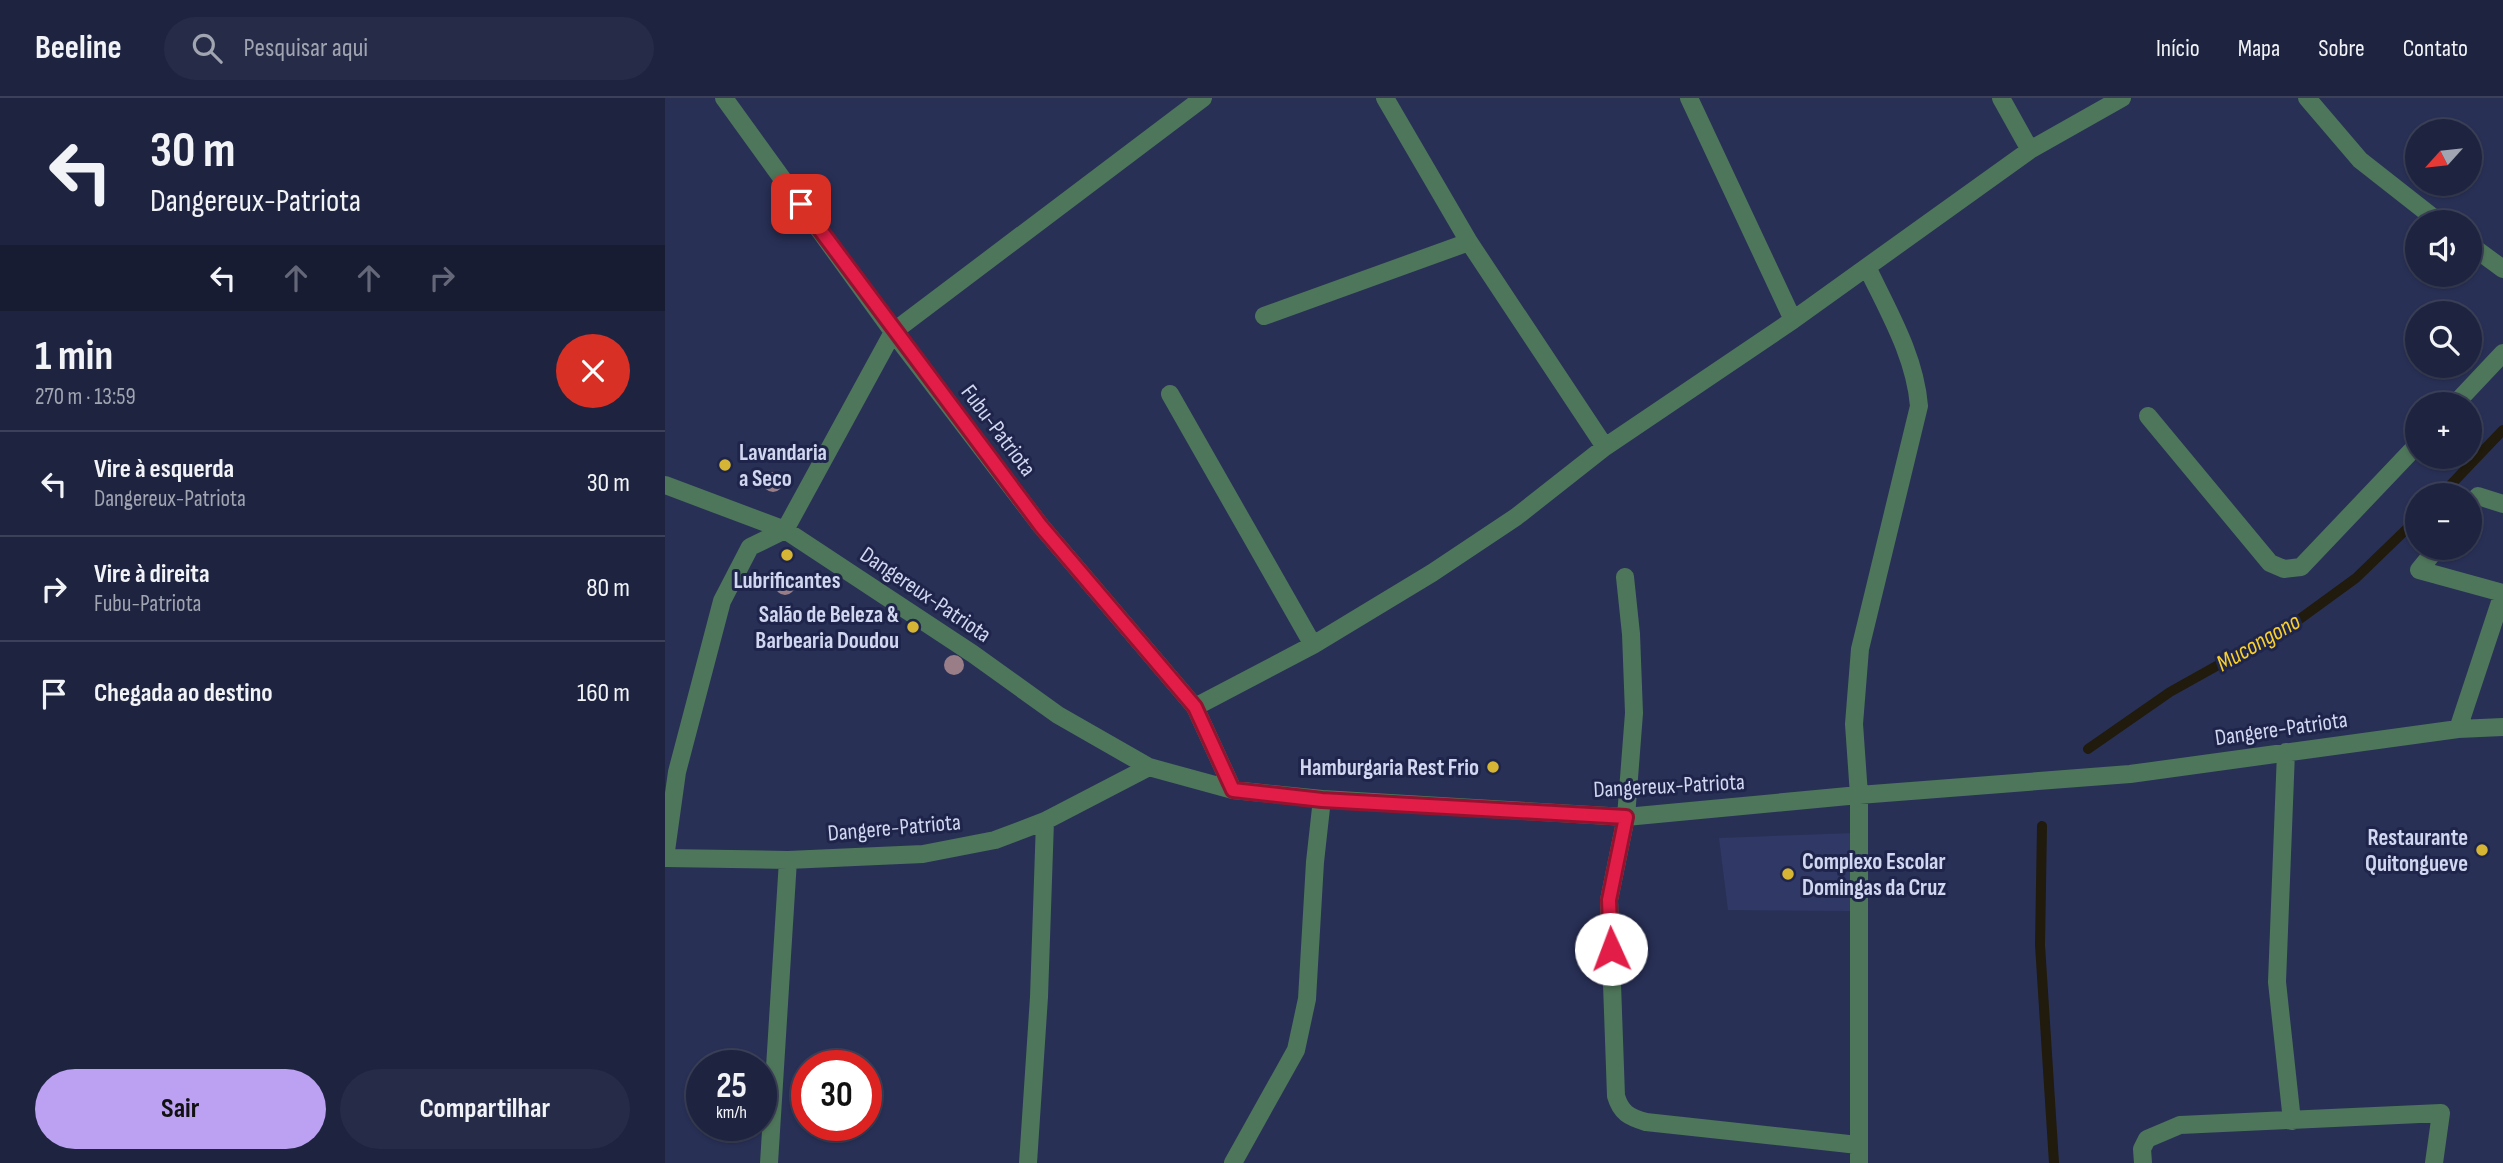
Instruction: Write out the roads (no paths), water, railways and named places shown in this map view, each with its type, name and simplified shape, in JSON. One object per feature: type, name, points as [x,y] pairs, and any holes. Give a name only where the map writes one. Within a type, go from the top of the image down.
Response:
[{"type":"street","name":"Fubu-Patriota","points":[[724,98],[893,332],[1041,526],[1195,707],[1233,790]]},
{"type":"street","points":[[665,858],[677,772],[722,601],[750,547],[785,530],[893,332],[1203,98]]},
{"type":"street","points":[[1385,98],[1469,242],[1605,447]]},
{"type":"street","points":[[1689,98],[1793,320]]},
{"type":"street","points":[[2001,98],[2030,150]]},
{"type":"street","points":[[1195,707],[1313,645],[1515,517],[1605,447],[1793,320],[2030,150],[2122,98]]},
{"type":"street","points":[[2307,98],[2360,160],[2424,210]]},
{"type":"street","points":[[1264,316],[1469,242]]},
{"type":"street","points":[[2482,254],[2503,269]]},
{"type":"street","points":[[1625,577],[1632,635],[1634,713],[1626,817],[1609,900],[1616,1096],[1619,1107],[1629,1117],[1646,1122],[1859,1154],[1859,795],[1854,724],[1860,649],[1919,406],[1917,382],[1909,359],[1867,267]]},
{"type":"street","points":[[2466,392],[2503,353]]},
{"type":"street","points":[[1170,394],[1313,645]]},
{"type":"street","points":[[2148,415],[2270,563],[2284,569],[2301,567],[2405,457]]},
{"type":"street","name":"Dangereux-Patriota","points":[[665,485],[785,530],[1058,715],[1149,767]]},
{"type":"street","points":[[2482,497],[2503,504]]},
{"type":"street","points":[[2427,560],[2419,570],[2503,593],[2458,729]]},
{"type":"street","name":"Dangere-Patriota","points":[[2067,779],[2130,774],[2458,729],[2503,727]]},
{"type":"street","points":[[2285,752],[2277,982],[2292,1121]]},
{"type":"street","points":[[1149,767],[1233,790]]},
{"type":"street","name":"Dangere-Patriota","points":[[665,858],[788,860],[923,854],[995,840],[1045,821],[1149,767]]},
{"type":"street","name":"Dangereux-Patriota","points":[[1233,790],[1322,800],[1626,817],[2067,779]]},
{"type":"street","points":[[1233,1163],[1296,1050],[1307,999],[1315,862],[1322,800]]},
{"type":"street","points":[[1028,1163],[1039,997],[1045,821]]},
{"type":"street","points":[[769,1163],[788,860]]},
{"type":"street","points":[[2143,1163],[2142,1149],[2147,1139],[2168,1128],[2441,1113],[2434,1163]]},
{"type":"waterway","name":"Mucongono","points":[[2452,483],[2503,430]]},
{"type":"waterway","name":"Mucongono","points":[[2088,749],[2170,692],[2297,621],[2356,578],[2405,531]]},
{"type":"waterway","name":"Mucongono","points":[[2042,826],[2040,945],[2054,1163]]},
{"type":"place","name":"Lavandaria a Seco","points":[[725,465]]},
{"type":"place","name":"Lubrificantes","points":[[787,555]]},
{"type":"place","name":"Salão de Beleza & Barbearia Doudou","points":[[913,627]]},
{"type":"place","name":"Hamburgaria Rest Frio","points":[[1493,767]]},
{"type":"place","name":"Restaurante Quitongueve","points":[[2482,850]]},
{"type":"place","name":"Complexo Escolar Domingas da Cruz","points":[[1788,874]]}]
